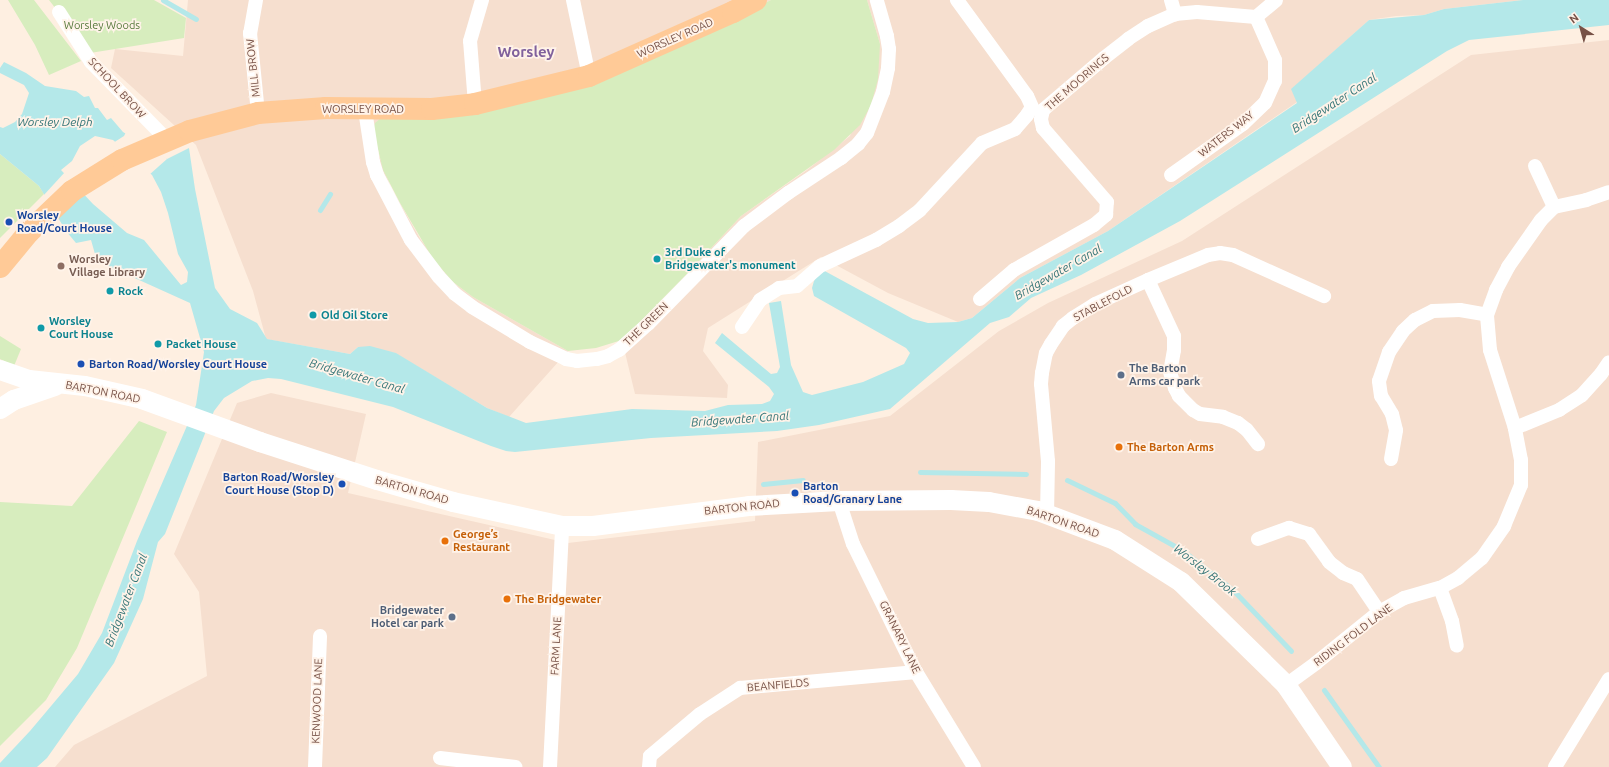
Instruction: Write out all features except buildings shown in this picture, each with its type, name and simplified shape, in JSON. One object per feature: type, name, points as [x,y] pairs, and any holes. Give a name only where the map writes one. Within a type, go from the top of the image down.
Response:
[{"type":"main road","name":"WORSLEY ROAD","points":[[0,267],[49,212],[81,185],[122,160],[159,143],[217,122],[258,112],[326,108],[365,110],[432,109],[475,104],[589,76],[733,12],[756,0]]},
{"type":"main road","name":"BARTON ROAD","points":[[0,370],[29,380],[85,386],[123,395],[188,415],[220,428],[383,482],[453,502],[562,526],[592,526],[749,506],[839,501],[951,500],[989,502],[1017,506],[1047,515],[1115,540],[1181,582],[1286,685],[1342,767]]},
{"type":"main road","name":"BARTON ROAD","points":[[0,409],[14,400],[61,384]]},
{"type":"street","name":"MILL BROW","points":[[256,0],[250,33],[258,112]]},
{"type":"street","points":[[475,104],[470,40],[482,0]]},
{"type":"street","points":[[575,0],[589,76]]},
{"type":"street","name":"THE GREEN","points":[[365,110],[373,162],[377,175],[411,240],[439,278],[472,308],[535,344],[566,359],[577,361],[596,359],[608,356],[619,350],[648,324],[744,226],[788,193],[841,158],[858,144],[867,132],[883,92],[888,68],[889,49],[887,36],[877,0]]},
{"type":"street","points":[[742,327],[760,300],[779,288],[796,286],[820,266],[876,240],[899,226],[920,210],[982,143],[1015,129],[1027,115],[1032,107],[1027,96],[957,0]]},
{"type":"street","points":[[1171,0],[1175,14]]},
{"type":"street","points":[[1256,17],[1276,0]]},
{"type":"street","name":"SCHOOL BROW","points":[[59,12],[91,62],[159,143]]},
{"type":"street","name":"THE MOORINGS","points":[[980,299],[1014,270],[1094,225],[1106,215],[1107,202],[1043,128],[1041,119],[1043,110],[1128,39],[1148,26],[1175,14],[1197,12],[1256,17]]},
{"type":"street","name":"WATERS WAY","points":[[1171,175],[1243,124],[1265,103],[1275,81],[1275,60],[1256,17]]},
{"type":"street","points":[[1535,166],[1554,207],[1586,200],[1609,192]]},
{"type":"street","name":"RIDING FOLD LANE","points":[[1286,685],[1380,612],[1404,598],[1440,588],[1458,578],[1482,558],[1504,526],[1520,485],[1521,460],[1515,428],[1490,350],[1487,314],[1496,290],[1508,267],[1541,220],[1554,207]]},
{"type":"street","name":"STABLEFOLD","points":[[1047,515],[1048,461],[1041,384],[1046,353],[1063,326],[1073,318],[1095,304],[1148,280],[1208,255],[1220,253],[1233,255],[1324,296]]},
{"type":"street","points":[[1148,280],[1174,336],[1175,343],[1170,372],[1179,396],[1200,414],[1223,417],[1238,423],[1247,430],[1258,444]]},
{"type":"street","points":[[1391,459],[1396,430],[1392,414],[1381,396],[1379,381],[1392,347],[1403,331],[1415,320],[1433,311],[1460,310],[1487,314]]},
{"type":"street","points":[[1515,428],[1559,410],[1582,395],[1601,374],[1609,362]]},
{"type":"street","name":"GRANARY LANE","points":[[839,501],[853,544],[916,672],[974,767]]},
{"type":"street","name":"FARM LANE","points":[[550,767],[562,526]]},
{"type":"street","points":[[1258,538],[1289,528],[1309,534],[1328,562],[1343,573],[1357,579],[1380,612]]},
{"type":"street","points":[[1440,588],[1452,621],[1457,646]]},
{"type":"street","name":"KENWOOD LANE","points":[[315,767],[320,636]]},
{"type":"street","name":"BEANFIELDS","points":[[649,767],[650,756],[700,714],[740,688],[916,672]]},
{"type":"street","points":[[1555,767],[1609,679]]},
{"type":"street","points":[[440,758],[515,767]]},
{"type":"shaded area","points":[[188,0],[771,0],[692,39],[377,150],[391,188],[421,240],[453,282],[473,297],[568,351],[509,417],[487,408],[395,353],[358,347],[350,354],[266,339],[253,291],[196,145],[111,68],[115,49],[183,56]]},
{"type":"shaded area","points":[[867,0],[1523,0],[1444,9],[1424,15],[1396,16],[1369,20],[1292,89],[1297,102],[1108,231],[1020,278],[972,318],[958,322],[888,293],[821,257],[708,328],[703,351],[728,385],[727,398],[635,394],[622,340],[741,216],[807,170],[850,136],[880,44]]},
{"type":"shaded area","points":[[1609,40],[1609,767],[55,767],[74,745],[207,676],[199,592],[174,554],[237,403],[271,393],[366,414],[348,493],[568,543],[755,521],[758,442],[890,416],[999,331],[1048,303],[1182,241],[1471,55]]},
{"type":"green space","name":"Worsley Woods","points":[[8,0],[34,0],[81,61],[49,75],[35,45]]},
{"type":"green space","name":"Worsley Woods","points":[[49,0],[154,0],[186,18],[184,38],[90,53]]},
{"type":"green space","points":[[771,0],[867,0],[880,44],[878,79],[871,105],[860,125],[834,150],[741,216],[622,340],[596,348],[568,351],[473,297],[453,282],[433,259],[400,203],[383,170],[373,129],[375,123],[381,118],[692,39]]},
{"type":"green space","points":[[0,154],[39,186],[44,194],[0,238]]},
{"type":"green space","points":[[0,336],[21,349],[14,366],[0,359]]},
{"type":"green space","points":[[139,421],[167,432],[77,648],[46,700],[0,746],[0,502],[72,506]]},
{"type":"water","points":[[1523,0],[1609,0],[1609,25],[1469,40],[1447,51],[1180,221],[1081,275],[1031,298],[1009,317],[990,323],[890,409],[819,425],[777,431],[651,438],[515,452],[506,451],[491,446],[393,407],[281,379],[268,378],[252,381],[224,398],[214,411],[165,534],[158,542],[143,599],[114,663],[47,758],[37,767],[0,767],[0,763],[30,731],[78,674],[102,633],[137,541],[196,405],[204,352],[190,303],[97,261],[91,240],[76,243],[66,231],[39,186],[0,154],[0,127],[3,128],[15,122],[22,114],[29,93],[24,85],[0,73],[0,68],[4,62],[26,73],[45,86],[76,91],[84,97],[89,96],[95,108],[98,108],[107,120],[111,118],[123,132],[167,159],[189,148],[195,189],[215,288],[230,309],[257,323],[267,339],[350,354],[358,347],[370,346],[396,353],[487,408],[526,423],[632,409],[705,411],[728,405],[762,404],[770,401],[774,394],[769,387],[715,343],[722,333],[771,374],[777,373],[780,367],[769,303],[781,301],[791,365],[803,392],[812,395],[863,382],[904,364],[910,353],[906,348],[814,296],[812,288],[821,269],[913,319],[928,323],[958,322],[972,318],[1020,278],[1108,231],[1297,103],[1291,89],[1369,20],[1424,15],[1444,9]],"holes":[[[95,136],[113,140],[152,175],[161,192],[178,254],[188,272],[187,282],[181,285],[144,240],[127,233],[93,204],[61,170],[72,161],[80,146]]]},
{"type":"pier","points":[[126,132],[156,150],[167,159],[149,175],[113,143],[124,136]]},
{"type":"pier","points":[[65,172],[84,191],[54,215],[43,196]]},
{"type":"waterway","name":"Worsley Brook","points":[[163,0],[196,19]]},
{"type":"waterway","name":"Worsley Brook","points":[[320,210],[330,194]]},
{"type":"waterway","name":"Worsley Brook","points":[[920,472],[1026,474]]},
{"type":"waterway","points":[[763,484],[803,480]]},
{"type":"waterway","name":"Worsley Brook","points":[[1067,480],[1115,503],[1135,524],[1182,550],[1233,590],[1291,651]]},
{"type":"waterway","name":"Worsley Brook","points":[[1324,690],[1379,767]]},
{"type":"place","name":"Worsley Road/Court House","points":[[9,222]]},
{"type":"place","name":"3rd Duke of Bridgewater's monument","points":[[657,259]]},
{"type":"place","name":"Worsley Village Library","points":[[61,266]]},
{"type":"place","name":"Rock","points":[[110,291]]},
{"type":"place","name":"Old Oil Store","points":[[313,315]]},
{"type":"place","name":"Worsley Court House","points":[[41,328]]},
{"type":"place","name":"Packet House","points":[[158,344]]},
{"type":"place","name":"Barton Road/Worsley Court House","points":[[81,364]]},
{"type":"place","name":"The Barton Arms car park","points":[[1121,375]]},
{"type":"place","name":"The Barton Arms","points":[[1119,447]]},
{"type":"place","name":"Barton Road/Worsley Court House (Stop D)","points":[[342,484]]},
{"type":"place","name":"Barton Road/Granary Lane","points":[[795,493]]},
{"type":"place","name":"George’s Restaurant","points":[[445,541]]},
{"type":"place","name":"The Bridgewater","points":[[507,599]]},
{"type":"place","name":"Bridgewater Hotel car park","points":[[452,617]]},
{"type":"district","name":"Worsley","points":[[526,52]]},
{"type":"water label","name":"Bridgewater Canal","points":[[1334,103]]},
{"type":"water label","name":"Worsley Delph","points":[[55,122]]},
{"type":"water label","name":"Bridgewater Canal","points":[[1058,272]]},
{"type":"water label","name":"Bridgewater Canal","points":[[357,376]]},
{"type":"water label","name":"Bridgewater Canal","points":[[740,419]]},
{"type":"water label","name":"Bridgewater Canal","points":[[126,600]]}]
